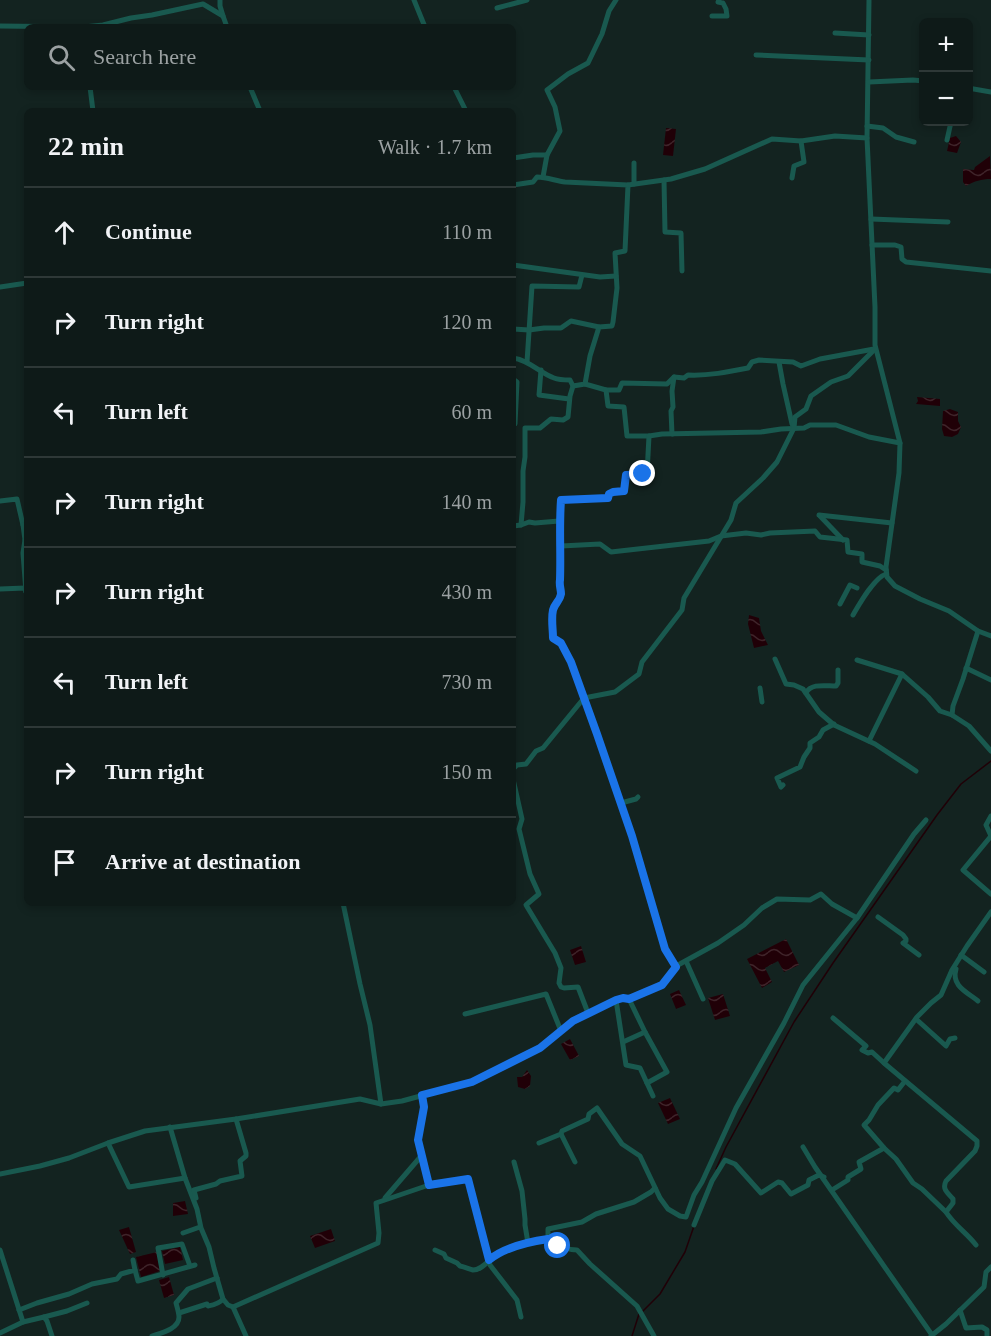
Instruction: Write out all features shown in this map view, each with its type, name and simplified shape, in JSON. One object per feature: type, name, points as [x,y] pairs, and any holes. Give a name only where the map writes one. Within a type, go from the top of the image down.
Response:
[{"type":"street","points":[[220,0],[226,24]]},
{"type":"street","points":[[414,0],[424,24]]},
{"type":"street","points":[[497,8],[527,0]]},
{"type":"street","points":[[543,177],[547,155],[560,131],[555,107],[547,90],[568,74],[588,63],[602,34],[609,11],[616,0]]},
{"type":"street","points":[[712,16],[727,15],[723,3],[718,2],[719,0]]},
{"type":"street","points":[[869,0],[867,138],[875,349],[900,443],[899,473],[886,572],[889,582],[895,586],[949,611],[978,631],[991,636]]},
{"type":"street","points":[[108,24],[203,4],[223,16]]},
{"type":"street","points":[[0,26],[24,26]]},
{"type":"street","points":[[835,33],[869,34]]},
{"type":"street","points":[[756,55],[869,60]]},
{"type":"street","points":[[869,82],[919,81]]},
{"type":"street","points":[[973,89],[991,92]]},
{"type":"street","points":[[90,90],[93,108]]},
{"type":"street","points":[[251,90],[259,108]]},
{"type":"street","points":[[456,90],[464,108]]},
{"type":"street","points":[[867,126],[883,128],[896,137],[914,142]]},
{"type":"street","points":[[947,140],[950,126]]},
{"type":"street","points":[[516,185],[533,182],[537,177],[565,182],[631,184],[664,180],[705,169],[772,139],[801,141],[835,136],[867,138]]},
{"type":"street","points":[[792,178],[794,166],[804,162],[801,141]]},
{"type":"street","points":[[516,158],[547,155]]},
{"type":"street","points":[[516,329],[561,328],[571,321],[598,327],[612,326],[617,288],[615,253],[625,251],[634,163]]},
{"type":"street","points":[[664,180],[665,232],[681,233],[682,271]]},
{"type":"street","points":[[871,219],[948,222]]},
{"type":"street","points":[[872,245],[901,247],[902,259],[906,262],[991,271]]},
{"type":"street","points":[[516,265],[600,277],[616,276]]},
{"type":"street","points":[[527,362],[532,286],[579,287],[582,275]]},
{"type":"street","points":[[0,287],[24,283]]},
{"type":"street","points":[[585,384],[598,327]]},
{"type":"street","points":[[674,377],[701,376],[748,368],[752,362],[759,360],[793,362],[801,366],[820,359],[875,349]]},
{"type":"street","points":[[516,766],[526,764],[536,751],[543,748],[584,698],[615,692],[639,674],[642,662],[682,610],[684,598],[731,520],[736,503],[777,462],[794,428],[795,417],[806,409],[811,396],[831,382],[848,376],[875,349]]},
{"type":"street","points":[[516,358],[554,378],[570,380],[573,386],[566,419],[551,419],[540,428],[525,428],[516,425]]},
{"type":"street","points":[[779,362],[794,428]]},
{"type":"street","points":[[542,370],[539,395],[569,399]]},
{"type":"street","points":[[573,386],[585,384],[606,390],[619,390],[622,383],[667,384],[674,377]]},
{"type":"street","points":[[672,434],[671,411],[674,377]]},
{"type":"street","points":[[516,381],[516,396]]},
{"type":"street","points":[[606,390],[608,406],[624,406],[627,436],[761,432],[804,428],[810,425],[836,425],[869,437],[900,443]]},
{"type":"street","points":[[521,525],[525,428]]},
{"type":"street","points":[[649,436],[647,474],[626,475],[624,491],[613,492],[608,498],[561,500],[559,521],[561,596],[553,612],[553,638],[561,643],[584,698],[621,803],[665,949],[676,967]]},
{"type":"street","points":[[0,501],[17,499],[24,522]]},
{"type":"street","points":[[843,540],[819,515],[892,523]]},
{"type":"street","points":[[516,526],[529,522],[559,521]]},
{"type":"street","points":[[561,546],[600,544],[611,552],[709,541],[721,536],[746,533],[761,535],[815,531],[820,537],[847,540],[848,552],[862,554],[862,562],[879,566],[886,572]]},
{"type":"street","points":[[853,615],[864,597],[886,572]]},
{"type":"street","points":[[840,604],[850,585],[857,588]]},
{"type":"street","points":[[0,589],[24,588]]},
{"type":"street","points":[[952,715],[952,705],[978,631]]},
{"type":"street","points":[[775,658],[786,684],[803,689],[819,712],[834,724],[869,741],[916,771]]},
{"type":"street","points":[[857,660],[902,674],[940,711],[952,715],[969,726],[991,751]]},
{"type":"street","points":[[966,668],[991,680]]},
{"type":"street","points":[[806,693],[810,688],[816,686],[836,686],[838,670]]},
{"type":"street","points":[[869,741],[902,674]]},
{"type":"street","points":[[760,688],[762,702]]},
{"type":"street","points":[[783,785],[781,786],[777,778],[800,767],[810,748],[810,743],[819,737],[823,730],[834,724]]},
{"type":"street","points":[[516,792],[522,819],[519,829],[530,874],[539,891],[539,894],[526,905],[555,953],[561,968],[559,983],[561,987],[578,987],[588,1013]]},
{"type":"street","points":[[621,803],[638,797]]},
{"type":"street","points":[[991,816],[986,825],[991,836],[963,870],[991,894]]},
{"type":"street","points":[[539,1143],[588,1119],[589,1114],[597,1108],[622,1144],[640,1156],[660,1198],[669,1209],[686,1217],[694,1195],[732,1116],[803,985],[857,918],[926,820]]},
{"type":"street","points":[[0,1174],[69,1158],[145,1131],[170,1126],[236,1119],[360,1099],[381,1104],[402,1101],[472,1082],[540,1048],[573,1021],[588,1013],[616,1000],[629,999],[662,985],[676,967],[718,943],[777,899],[810,900],[821,894],[857,918]]},
{"type":"street","points":[[344,906],[370,1025],[381,1104]]},
{"type":"street","points":[[884,1063],[916,1019],[941,995],[956,964],[991,912]]},
{"type":"street","points":[[878,918],[903,935],[906,941],[903,943],[919,955]]},
{"type":"street","points":[[961,956],[984,972]]},
{"type":"street","points":[[686,960],[703,999]]},
{"type":"street","points":[[956,964],[956,983],[962,990],[978,1000]]},
{"type":"street","points":[[465,1014],[546,994],[561,1031]]},
{"type":"street","points":[[629,999],[668,1072],[647,1083]]},
{"type":"street","points":[[616,1000],[627,1065],[640,1068],[653,1096]]},
{"type":"street","points":[[832,1018],[866,1046],[862,1050],[872,1052],[976,1142],[975,1151],[946,1181],[944,1189],[953,1198],[953,1203],[946,1212]]},
{"type":"street","points":[[916,1019],[946,1046],[950,1039],[955,1038]]},
{"type":"street","points":[[623,1042],[645,1032]]},
{"type":"street","points":[[905,1082],[898,1090],[894,1088],[864,1125],[896,1159],[913,1183],[946,1212],[976,1245]]},
{"type":"street","points":[[422,1095],[424,1107],[418,1140],[429,1185]]},
{"type":"street","points":[[196,1205],[199,1208],[194,1190],[243,1176],[240,1161],[246,1154],[236,1119]]},
{"type":"street","points":[[170,1126],[185,1178],[196,1205],[200,1227],[209,1246],[223,1299],[233,1307],[246,1336]]},
{"type":"street","points":[[561,1134],[575,1161]]},
{"type":"street","points":[[108,1143],[129,1187],[185,1178]]},
{"type":"street","points":[[803,1147],[931,1335]]},
{"type":"street","points":[[832,1191],[861,1169],[859,1162],[884,1148]]},
{"type":"street","points":[[384,1200],[422,1155]]},
{"type":"street","points":[[694,1225],[712,1181],[725,1160],[735,1164],[760,1193],[778,1182],[794,1194],[808,1185],[810,1180],[819,1175],[824,1177]]},
{"type":"street","points":[[514,1162],[522,1191],[528,1243]]},
{"type":"street","points":[[233,1307],[378,1243],[376,1203],[429,1185],[468,1179],[489,1260],[493,1269],[517,1300],[521,1317]]},
{"type":"street","points":[[548,1239],[548,1229],[582,1222],[596,1214],[634,1202],[655,1188]]},
{"type":"street","points":[[183,1233],[200,1227]]},
{"type":"street","points":[[435,1251],[444,1254],[446,1258],[460,1266],[473,1270],[486,1264],[505,1249],[548,1239],[558,1246],[577,1251],[637,1306],[654,1336]]},
{"type":"street","points":[[133,1260],[138,1281],[163,1275],[192,1266],[182,1244],[158,1248],[163,1275]]},
{"type":"street","points":[[0,1250],[23,1322]]},
{"type":"street","points":[[931,1335],[984,1287],[986,1272],[991,1267]]},
{"type":"street","points":[[19,1310],[92,1284],[117,1279],[121,1274],[135,1270]]},
{"type":"street","points":[[152,1336],[171,1329],[178,1323],[179,1313],[176,1303],[188,1289],[217,1278]]},
{"type":"street","points":[[179,1313],[207,1304],[208,1306],[213,1305],[223,1299]]},
{"type":"street","points":[[0,1333],[23,1322],[67,1311],[87,1303]]},
{"type":"street","points":[[960,1311],[966,1328],[966,1336]]},
{"type":"street","points":[[917,1313],[931,1335]]},
{"type":"street","points":[[44,1317],[52,1336]]},
{"type":"street","points":[[966,1328],[982,1327],[987,1330],[987,1336]]},
{"type":"water","points":[[666,128],[676,129],[673,156],[663,155]]},
{"type":"water","points":[[956,136],[961,142],[957,153],[947,151],[950,138]]},
{"type":"water","points":[[990,156],[991,179],[984,179],[966,186],[963,182],[963,169],[974,170]]},
{"type":"water","points":[[917,397],[940,399],[940,406],[916,404]]},
{"type":"water","points":[[950,409],[958,412],[961,427],[958,434],[952,437],[944,436],[942,429],[943,411]]},
{"type":"water","points":[[749,615],[759,618],[761,631],[768,645],[754,648],[748,624]]},
{"type":"water","points":[[786,939],[799,965],[784,972],[778,961],[765,968],[772,982],[762,988],[747,959]]},
{"type":"water","points":[[581,946],[586,962],[575,965],[570,950]]},
{"type":"water","points":[[679,990],[686,1005],[676,1009],[670,994]]},
{"type":"water","points":[[723,994],[730,1016],[715,1020],[708,998]]},
{"type":"water","points":[[570,1039],[579,1056],[570,1060],[561,1044]]},
{"type":"water","points":[[527,1070],[531,1076],[530,1086],[525,1089],[518,1087],[517,1077],[522,1077]]},
{"type":"water","points":[[670,1098],[680,1119],[668,1124],[658,1103]]},
{"type":"water","points":[[185,1201],[188,1214],[173,1216],[173,1203]]},
{"type":"water","points":[[129,1227],[136,1252],[130,1254],[119,1230]]},
{"type":"water","points":[[331,1229],[335,1241],[315,1248],[310,1236]]},
{"type":"water","points":[[180,1247],[183,1260],[165,1264],[162,1251]]},
{"type":"water","points":[[157,1252],[160,1271],[141,1277],[136,1257]]},
{"type":"water","points":[[169,1277],[174,1295],[164,1298],[159,1280]]},
{"type":"waterway","points":[[716,1169],[794,1022],[833,963],[961,784],[991,761]]},
{"type":"waterway","points":[[643,1311],[660,1294],[685,1252],[694,1226]]},
{"type":"waterway","points":[[632,1336],[639,1314]]},
{"type":"route","points":[[558,1246],[548,1239],[535,1241],[505,1249],[489,1260],[468,1179],[429,1185],[418,1140],[424,1107],[422,1095],[472,1082],[540,1048],[573,1021],[616,1000],[629,999],[662,985],[676,967],[665,949],[632,836],[571,662],[561,643],[553,638],[553,612],[561,596],[559,583],[561,500],[608,498],[613,492],[624,491],[626,475],[643,474]]}]
